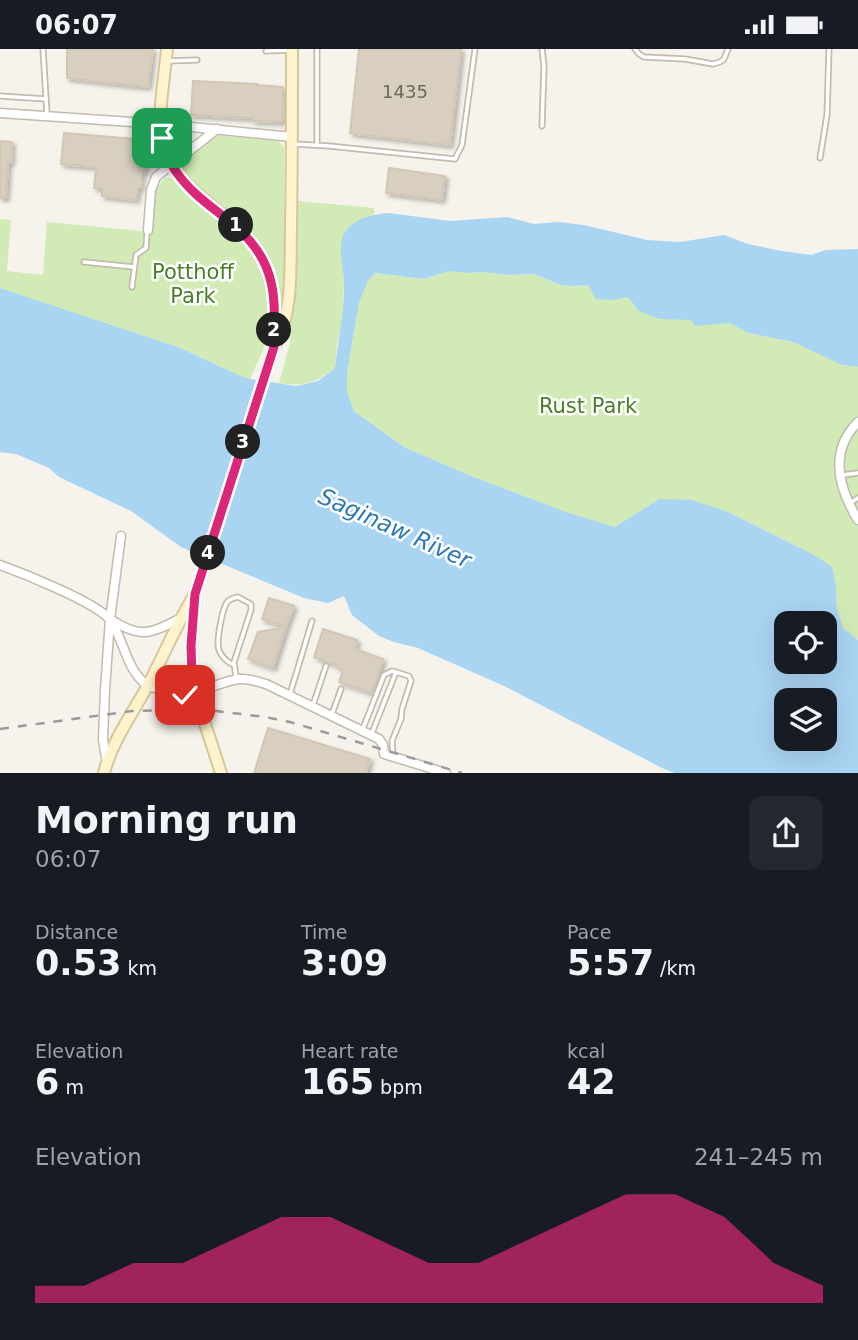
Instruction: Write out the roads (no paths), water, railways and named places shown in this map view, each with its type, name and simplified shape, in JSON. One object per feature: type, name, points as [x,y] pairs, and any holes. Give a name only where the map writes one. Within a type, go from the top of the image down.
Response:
[{"type":"main road","points":[[105,768],[132,711],[195,594],[274,347],[281,336],[285,321],[289,287],[292,50]]},
{"type":"main road","points":[[167,55],[161,124],[162,138],[171,164],[205,202],[236,225],[263,260],[271,281],[274,347]]},
{"type":"main road","points":[[195,594],[192,676],[195,694],[221,773]]},
{"type":"street","points":[[0,113],[217,129],[292,141]]},
{"type":"street","points":[[148,230],[154,181],[171,164],[217,129]]},
{"type":"street","points":[[858,422],[845,440],[839,456],[842,490],[858,520]]},
{"type":"street","points":[[105,768],[103,740],[110,619],[121,536]]},
{"type":"street","points":[[0,565],[80,599],[134,632],[159,630],[181,618]]},
{"type":"street","points":[[110,619],[128,659],[148,685],[174,694],[195,694],[237,680],[254,680],[379,739],[384,754],[446,773]]},
{"type":"lane","points":[[43,49],[47,116]]},
{"type":"lane","points":[[317,49],[317,145]]},
{"type":"lane","points":[[292,141],[455,159],[462,145],[475,49]]},
{"type":"lane","points":[[542,49],[542,126]]},
{"type":"lane","points":[[635,49],[644,57],[685,59],[713,64],[724,59],[728,49]]},
{"type":"lane","points":[[820,158],[827,115],[829,49]]},
{"type":"lane","points":[[266,51],[292,50]]},
{"type":"lane","points":[[167,55],[197,60]]},
{"type":"lane","points":[[0,96],[46,99]]},
{"type":"lane","points":[[132,287],[136,255],[146,248],[148,230]]},
{"type":"lane","points":[[84,262],[135,267]]},
{"type":"lane","points":[[840,475],[858,473]]},
{"type":"lane","points":[[848,504],[858,498]]},
{"type":"lane","points":[[234,665],[226,662],[217,643],[224,607],[229,600],[238,597],[251,604],[251,610],[234,663],[237,680]]},
{"type":"lane","points":[[289,696],[312,621]]},
{"type":"lane","points":[[312,706],[326,666]]},
{"type":"lane","points":[[362,731],[384,675],[390,671],[409,676],[411,681],[392,741],[393,757]]},
{"type":"lane","points":[[371,735],[396,672]]},
{"type":"lane","points":[[331,716],[341,689]]},
{"type":"water","name":"Saginaw River","points":[[389,213],[450,221],[507,217],[534,224],[558,222],[584,225],[647,240],[680,242],[724,235],[748,244],[811,255],[826,250],[858,249],[858,367],[842,365],[793,342],[748,333],[730,323],[695,326],[691,320],[659,319],[639,311],[628,297],[614,300],[596,299],[588,285],[561,285],[534,274],[449,271],[423,279],[375,273],[368,281],[359,303],[347,372],[347,392],[354,411],[404,447],[566,512],[615,527],[659,499],[692,500],[728,512],[816,556],[832,567],[837,608],[843,628],[858,640],[858,773],[675,773],[504,686],[418,648],[379,636],[352,615],[344,596],[328,603],[304,598],[181,547],[131,511],[59,477],[49,468],[16,454],[0,452],[0,288],[178,347],[245,378],[296,386],[318,381],[335,368],[343,303],[343,237],[349,227],[371,216]]},
{"type":"railway","points":[[0,729],[132,711],[200,709],[290,722],[462,773]]},
{"type":"park label","name":"Potthoff Park","points":[[193,284]]},
{"type":"park label","name":"Rust Park","points":[[588,406]]}]
